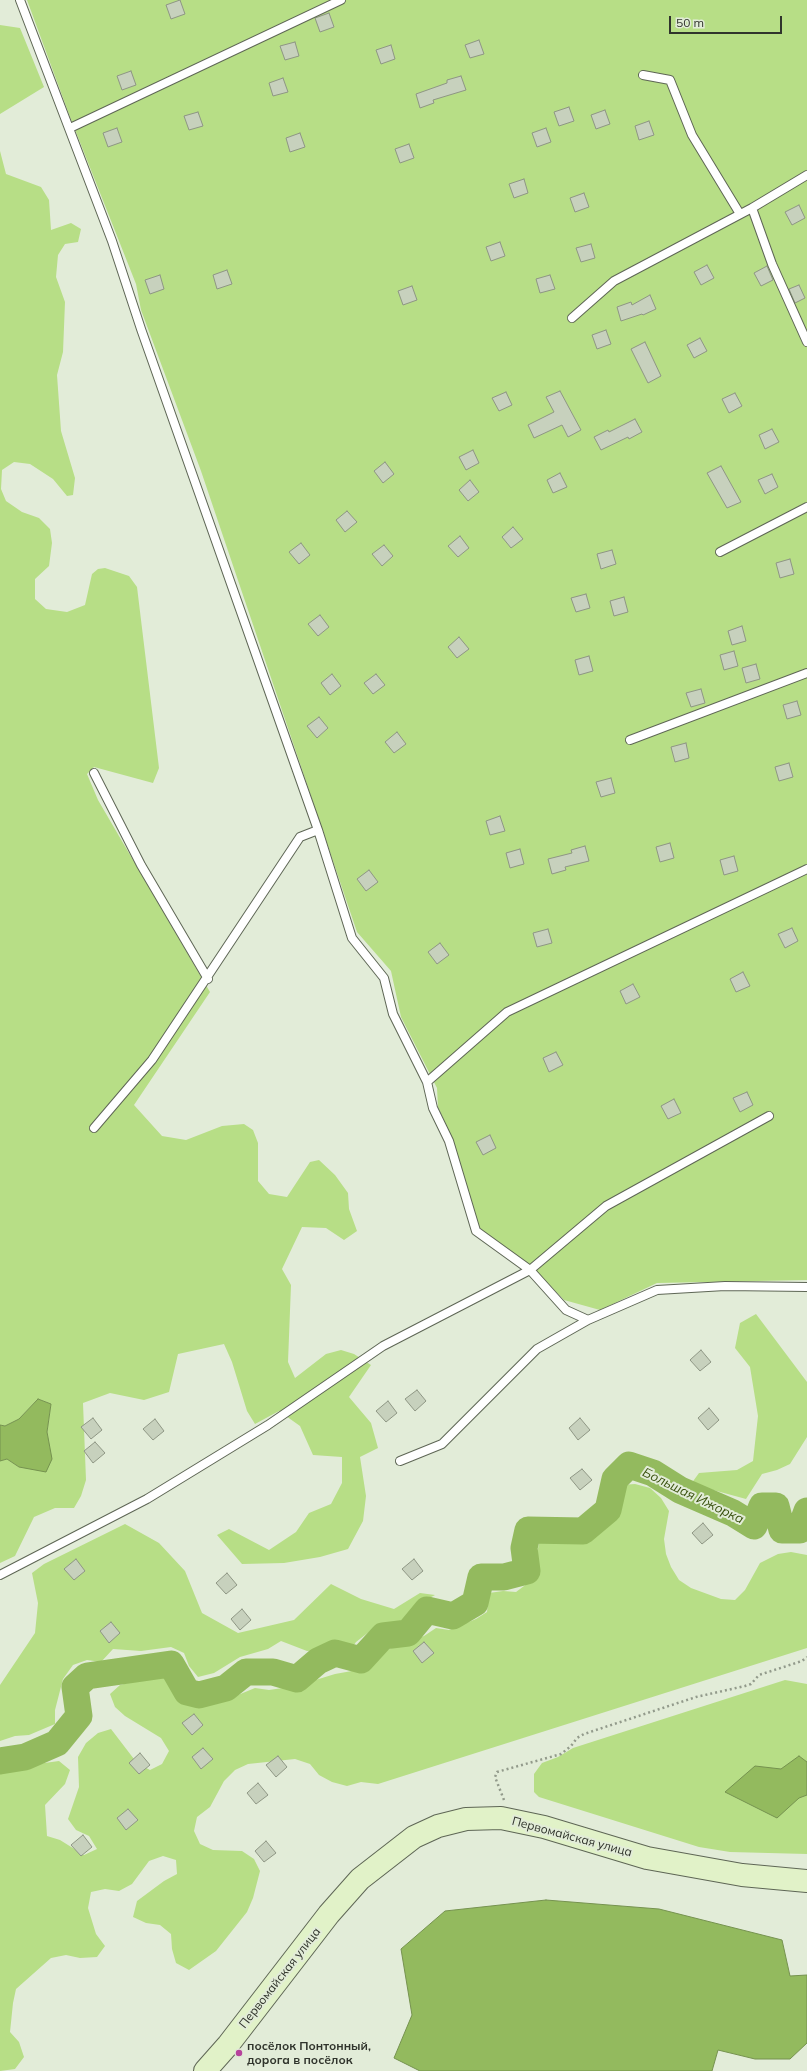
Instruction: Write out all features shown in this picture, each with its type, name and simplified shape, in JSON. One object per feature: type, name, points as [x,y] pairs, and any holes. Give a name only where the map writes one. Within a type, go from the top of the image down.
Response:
[{"type":"street","name":"Первомайская улица","points":[[205,2071],[232,2039],[329,1914],[360,1879],[414,1836],[438,1826],[466,1818],[501,1818],[544,1828],[647,1858],[742,1875],[807,1881]]},
{"type":"lane","points":[[20,0],[112,241],[318,830],[352,938],[384,978],[393,1014],[427,1082],[433,1108],[449,1141],[476,1231],[530,1270],[566,1310],[588,1320]]},
{"type":"lane","points":[[70,128],[342,0]]},
{"type":"lane","points":[[643,75],[670,80],[692,136],[740,214]]},
{"type":"lane","points":[[572,318],[614,281],[752,208],[807,175]]},
{"type":"lane","points":[[752,208],[772,264],[807,342]]},
{"type":"lane","points":[[720,552],[807,507]]},
{"type":"lane","points":[[630,740],[807,673]]},
{"type":"lane","points":[[94,773],[141,865],[208,979]]},
{"type":"lane","points":[[94,1128],[152,1060],[208,979],[300,837],[318,830]]},
{"type":"lane","points":[[427,1082],[507,1012],[807,869]]},
{"type":"lane","points":[[0,1575],[147,1499],[268,1425],[384,1346],[530,1270],[606,1206],[769,1116]]},
{"type":"lane","points":[[400,1461],[442,1444],[537,1349],[588,1320],[657,1290],[725,1286],[807,1287]]},
{"type":"path","points":[[501,1818],[505,1801],[495,1777],[497,1772],[561,1754],[571,1746],[576,1738],[584,1734],[696,1697],[751,1684],[759,1675],[802,1661],[807,1657]]},
{"type":"shaded area","points":[[27,0],[807,0],[807,1280],[657,1283],[600,1310],[564,1300],[537,1272],[480,1230],[453,1140],[438,1107],[437,1088],[401,1017],[391,971],[357,932],[201,471],[141,310],[136,284],[70,117]]},
{"type":"shaded area","points":[[0,25],[20,28],[44,87],[0,114]]},
{"type":"shaded area","points":[[0,151],[6,174],[41,187],[49,200],[51,230],[71,223],[81,229],[78,242],[65,244],[58,255],[56,277],[65,302],[63,352],[57,375],[61,431],[75,478],[73,495],[67,496],[53,479],[30,464],[14,462],[2,470],[1,489],[6,501],[22,512],[39,518],[50,529],[52,543],[49,566],[35,579],[35,599],[46,609],[67,612],[85,605],[92,574],[98,569],[105,568],[129,576],[137,587],[159,768],[153,783],[94,767],[87,774],[98,800],[210,992],[134,1105],[162,1136],[186,1140],[222,1126],[244,1124],[253,1130],[258,1143],[258,1181],[269,1194],[287,1197],[310,1162],[319,1160],[335,1175],[348,1193],[349,1209],[357,1231],[344,1240],[326,1228],[302,1227],[282,1269],[291,1285],[288,1362],[295,1378],[326,1354],[341,1350],[354,1354],[371,1365],[349,1397],[371,1423],[378,1448],[360,1457],[366,1496],[363,1521],[348,1549],[320,1557],[284,1563],[242,1564],[217,1535],[229,1529],[269,1550],[296,1532],[309,1513],[331,1504],[342,1483],[342,1457],[313,1455],[300,1426],[279,1411],[255,1424],[247,1411],[232,1362],[224,1344],[178,1354],[169,1392],[144,1400],[110,1393],[83,1403],[86,1480],[81,1496],[74,1508],[55,1508],[34,1517],[15,1556],[0,1563],[0,1461],[7,1459],[19,1467],[51,1459],[47,1432],[51,1404],[38,1399],[19,1419],[5,1426],[0,1425]]},
{"type":"shaded area","points":[[756,1314],[807,1382],[807,1437],[790,1464],[777,1470],[762,1474],[746,1499],[691,1484],[699,1473],[737,1470],[753,1461],[758,1416],[750,1367],[735,1348],[740,1323]]},
{"type":"shaded area","points":[[38,1399],[51,1404],[47,1432],[52,1459],[46,1472],[19,1467],[7,1459],[0,1461],[0,1425],[5,1426],[19,1419]]},
{"type":"shaded area","points":[[635,1484],[650,1488],[661,1498],[669,1511],[664,1539],[666,1554],[671,1567],[679,1580],[691,1588],[721,1599],[735,1600],[745,1590],[760,1563],[778,1554],[791,1552],[807,1555],[807,1648],[378,1784],[361,1782],[347,1786],[332,1782],[319,1775],[310,1764],[295,1759],[248,1764],[235,1770],[224,1781],[210,1807],[197,1817],[194,1831],[200,1844],[213,1850],[242,1851],[254,1859],[260,1871],[253,1898],[247,1912],[216,1951],[189,1970],[176,1963],[172,1949],[171,1934],[160,1925],[146,1923],[133,1917],[137,1901],[164,1881],[177,1874],[176,1860],[163,1856],[149,1861],[132,1884],[119,1891],[105,1889],[91,1892],[88,1908],[96,1934],[105,1946],[97,1957],[80,1958],[66,1955],[51,1958],[16,1989],[10,2032],[19,2042],[24,2057],[15,2069],[0,2071],[0,1773],[17,1764],[30,1765],[59,1761],[70,1770],[65,1784],[45,1805],[47,1836],[60,1840],[84,1855],[97,1849],[89,1836],[76,1830],[68,1819],[79,1787],[78,1757],[86,1743],[98,1733],[111,1729],[137,1763],[150,1770],[162,1764],[169,1751],[161,1738],[125,1716],[115,1707],[110,1694],[120,1685],[147,1678],[169,1678],[175,1692],[187,1699],[216,1704],[255,1688],[269,1690],[296,1686],[335,1674],[363,1669],[384,1651],[424,1636],[436,1628],[449,1630],[476,1619],[487,1612],[489,1593],[503,1591],[516,1592],[528,1583],[534,1570],[539,1543],[553,1539],[582,1542],[607,1525],[614,1513],[621,1485]]},
{"type":"shaded area","points":[[125,1524],[159,1543],[185,1571],[202,1613],[238,1633],[294,1620],[331,1584],[361,1599],[394,1609],[420,1593],[435,1595],[420,1603],[402,1624],[395,1626],[381,1625],[374,1628],[356,1642],[351,1649],[307,1651],[281,1641],[268,1649],[240,1657],[214,1673],[198,1677],[189,1666],[184,1653],[171,1647],[141,1651],[113,1649],[101,1662],[87,1660],[73,1665],[63,1679],[55,1710],[55,1724],[29,1735],[15,1736],[0,1741],[0,1685],[35,1633],[38,1603],[32,1573],[44,1564]]},
{"type":"shaded area","points":[[785,1680],[807,1684],[807,1854],[730,1852],[699,1847],[539,1797],[534,1792],[534,1774],[542,1763],[558,1757],[573,1748]]},
{"type":"shaded area","points":[[799,1756],[807,1762],[807,1795],[799,1798],[777,1818],[725,1792],[755,1766],[781,1769]]},
{"type":"shaded area","points":[[546,1900],[659,1909],[782,1940],[790,1976],[807,1975],[807,2043],[790,2059],[755,2059],[718,2050],[712,2071],[420,2071],[394,2058],[412,2015],[401,1949],[445,1911]]},
{"type":"building","points":[[180,0],[185,14],[171,19],[166,5]]},
{"type":"building","points":[[329,13],[334,27],[320,32],[315,18]]},
{"type":"building","points":[[479,40],[484,54],[470,58],[465,45]]},
{"type":"building","points":[[295,42],[299,56],[285,60],[280,46]]},
{"type":"building","points":[[391,45],[395,59],[381,64],[376,50]]},
{"type":"building","points":[[131,71],[136,85],[122,90],[117,76]]},
{"type":"building","points":[[461,76],[466,90],[433,100],[434,103],[420,108],[416,94],[447,83],[447,80]]},
{"type":"building","points":[[283,78],[288,92],[273,96],[269,83]]},
{"type":"building","points":[[569,107],[574,121],[559,126],[554,112]]},
{"type":"building","points":[[605,110],[610,124],[596,129],[591,115]]},
{"type":"building","points":[[198,112],[203,126],[189,130],[184,116]]},
{"type":"building","points":[[649,121],[654,135],[639,140],[635,126]]},
{"type":"building","points":[[117,128],[122,142],[108,147],[103,133]]},
{"type":"building","points":[[546,128],[551,142],[537,147],[532,133]]},
{"type":"building","points":[[300,133],[305,147],[290,152],[286,138]]},
{"type":"building","points":[[409,144],[414,158],[400,163],[395,149]]},
{"type":"building","points":[[524,179],[528,193],[514,198],[509,184]]},
{"type":"building","points":[[584,193],[589,207],[575,212],[570,198]]},
{"type":"building","points":[[799,205],[805,218],[792,225],[785,212]]},
{"type":"building","points":[[500,242],[505,256],[491,261],[486,247]]},
{"type":"building","points":[[591,244],[595,258],[581,262],[576,248]]},
{"type":"building","points":[[707,265],[714,278],[701,285],[694,272]]},
{"type":"building","points":[[767,266],[773,280],[761,286],[754,273]]},
{"type":"building","points":[[227,270],[232,284],[217,289],[213,275]]},
{"type":"building","points":[[160,275],[164,289],[150,294],[145,280]]},
{"type":"building","points":[[550,275],[555,289],[540,293],[536,279]]},
{"type":"building","points":[[799,285],[805,298],[795,303],[789,289]]},
{"type":"building","points":[[412,286],[417,300],[403,305],[398,291]]},
{"type":"building","points":[[650,295],[656,309],[643,315],[642,314],[621,321],[617,307],[631,302],[632,305]]},
{"type":"building","points":[[606,330],[611,344],[597,349],[592,335]]},
{"type":"building","points":[[700,338],[707,351],[694,358],[687,345]]},
{"type":"building","points":[[645,342],[661,376],[648,383],[631,349]]},
{"type":"building","points":[[560,391],[581,430],[568,437],[562,425],[534,438],[528,425],[554,412],[546,397]]},
{"type":"building","points":[[506,392],[512,405],[499,411],[492,398]]},
{"type":"building","points":[[735,393],[742,406],[729,413],[722,399]]},
{"type":"building","points":[[635,419],[642,432],[601,450],[594,437],[608,430],[609,432]]},
{"type":"building","points":[[772,429],[779,442],[765,449],[759,435]]},
{"type":"building","points":[[473,450],[479,463],[466,470],[459,457]]},
{"type":"building","points":[[385,462],[394,474],[383,483],[374,471]]},
{"type":"building","points":[[721,466],[741,502],[727,508],[707,473]]},
{"type":"building","points":[[560,473],[567,487],[553,493],[547,480]]},
{"type":"building","points":[[772,474],[778,487],[765,494],[758,480]]},
{"type":"building","points":[[470,480],[479,492],[468,501],[459,490]]},
{"type":"building","points":[[347,511],[357,522],[345,532],[336,520]]},
{"type":"building","points":[[513,527],[523,539],[511,548],[502,537]]},
{"type":"building","points":[[460,536],[469,548],[458,557],[448,546]]},
{"type":"building","points":[[301,543],[310,555],[299,564],[289,552]]},
{"type":"building","points":[[384,545],[393,556],[382,566],[372,554]]},
{"type":"building","points":[[612,550],[616,564],[601,569],[597,554]]},
{"type":"building","points":[[790,559],[794,574],[780,578],[776,563]]},
{"type":"building","points":[[586,594],[590,608],[576,612],[571,598]]},
{"type":"building","points":[[624,597],[628,612],[614,616],[610,601]]},
{"type":"building","points":[[320,615],[329,627],[318,636],[308,624]]},
{"type":"building","points":[[742,626],[746,641],[732,645],[728,631]]},
{"type":"building","points":[[459,637],[469,649],[457,658],[448,647]]},
{"type":"building","points":[[734,651],[738,666],[724,670],[720,655]]},
{"type":"building","points":[[589,656],[593,671],[579,675],[575,660]]},
{"type":"building","points":[[756,664],[760,679],[746,683],[742,668]]},
{"type":"building","points":[[332,674],[341,686],[330,695],[321,683]]},
{"type":"building","points":[[376,674],[385,685],[373,694],[364,683]]},
{"type":"building","points":[[701,689],[705,703],[691,707],[686,693]]},
{"type":"building","points":[[797,701],[801,715],[787,719],[783,705]]},
{"type":"building","points":[[319,717],[328,728],[317,738],[307,726]]},
{"type":"building","points":[[397,732],[406,744],[394,753],[385,742]]},
{"type":"building","points":[[686,743],[689,758],[675,762],[671,747]]},
{"type":"building","points":[[789,763],[793,777],[779,781],[775,767]]},
{"type":"building","points":[[611,778],[615,793],[601,797],[596,782]]},
{"type":"building","points":[[500,816],[505,831],[490,835],[486,821]]},
{"type":"building","points":[[670,843],[674,858],[660,862],[656,847]]},
{"type":"building","points":[[585,846],[589,861],[565,867],[566,870],[552,874],[548,859],[572,853],[571,850]]},
{"type":"building","points":[[520,849],[524,864],[510,868],[506,853]]},
{"type":"building","points":[[734,856],[738,871],[724,875],[720,860]]},
{"type":"building","points":[[369,870],[378,882],[366,891],[357,879]]},
{"type":"building","points":[[792,928],[798,941],[785,948],[778,934]]},
{"type":"building","points":[[548,929],[552,943],[537,947],[533,933]]},
{"type":"building","points":[[440,943],[449,955],[437,964],[428,952]]},
{"type":"building","points":[[743,972],[750,986],[736,992],[730,979]]},
{"type":"building","points":[[633,984],[640,997],[626,1004],[620,991]]},
{"type":"building","points":[[556,1052],[563,1065],[549,1072],[543,1058]]},
{"type":"building","points":[[747,1092],[753,1105],[740,1112],[733,1098]]},
{"type":"building","points":[[674,1099],[681,1113],[668,1119],[661,1106]]},
{"type":"building","points":[[490,1135],[496,1148],[483,1155],[476,1142]]},
{"type":"building","points":[[701,1350],[711,1362],[700,1371],[690,1360]]},
{"type":"building","points":[[417,1390],[426,1401],[415,1411],[405,1399]]},
{"type":"building","points":[[388,1401],[397,1413],[386,1422],[376,1411]]},
{"type":"building","points":[[709,1408],[719,1420],[708,1430],[698,1418]]},
{"type":"building","points":[[93,1418],[102,1430],[91,1439],[81,1427]]},
{"type":"building","points":[[580,1418],[590,1430],[578,1440],[569,1428]]},
{"type":"building","points":[[155,1419],[164,1431],[153,1440],[143,1429]]},
{"type":"building","points":[[95,1442],[105,1453],[93,1463],[84,1451]]},
{"type":"building","points":[[582,1469],[592,1480],[580,1490],[570,1478]]},
{"type":"building","points":[[703,1523],[713,1535],[702,1544],[692,1533]]},
{"type":"building","points":[[76,1559],[85,1571],[74,1580],[64,1569]]},
{"type":"building","points":[[414,1559],[423,1571],[412,1580],[402,1569]]},
{"type":"building","points":[[227,1573],[237,1585],[226,1594],[216,1583]]},
{"type":"building","points":[[242,1609],[251,1620],[240,1630],[231,1619]]},
{"type":"building","points":[[111,1622],[120,1633],[109,1643],[100,1631]]},
{"type":"building","points":[[424,1642],[434,1653],[422,1663],[413,1651]]},
{"type":"building","points":[[194,1714],[203,1725],[192,1735],[182,1723]]},
{"type":"building","points":[[203,1748],[213,1759],[201,1769],[192,1757]]},
{"type":"building","points":[[140,1753],[150,1765],[139,1774],[129,1763]]},
{"type":"building","points":[[278,1756],[287,1767],[276,1777],[266,1765]]},
{"type":"building","points":[[258,1783],[268,1795],[256,1804],[247,1793]]},
{"type":"building","points":[[128,1809],[138,1820],[126,1830],[117,1818]]},
{"type":"building","points":[[83,1835],[92,1847],[81,1856],[71,1845]]},
{"type":"building","points":[[266,1841],[276,1853],[264,1862],[255,1851]]},
{"type":"waterway","name":"Большая Ижорка","points":[[0,1761],[25,1757],[57,1743],[79,1716],[75,1687],[87,1676],[171,1664],[187,1692],[199,1695],[226,1688],[246,1672],[273,1672],[297,1679],[318,1661],[335,1653],[361,1660],[383,1636],[408,1633],[427,1610],[453,1616],[475,1603],[481,1577],[504,1577],[527,1571],[524,1548],[528,1530],[583,1531],[608,1510],[615,1479],[629,1465],[653,1473],[680,1490],[733,1513],[754,1526],[762,1506],[776,1506],[782,1530],[800,1530],[807,1511]]},
{"type":"place","name":"посёлок Понтонный, дорога в посёлок","points":[[239,2053]]}]
